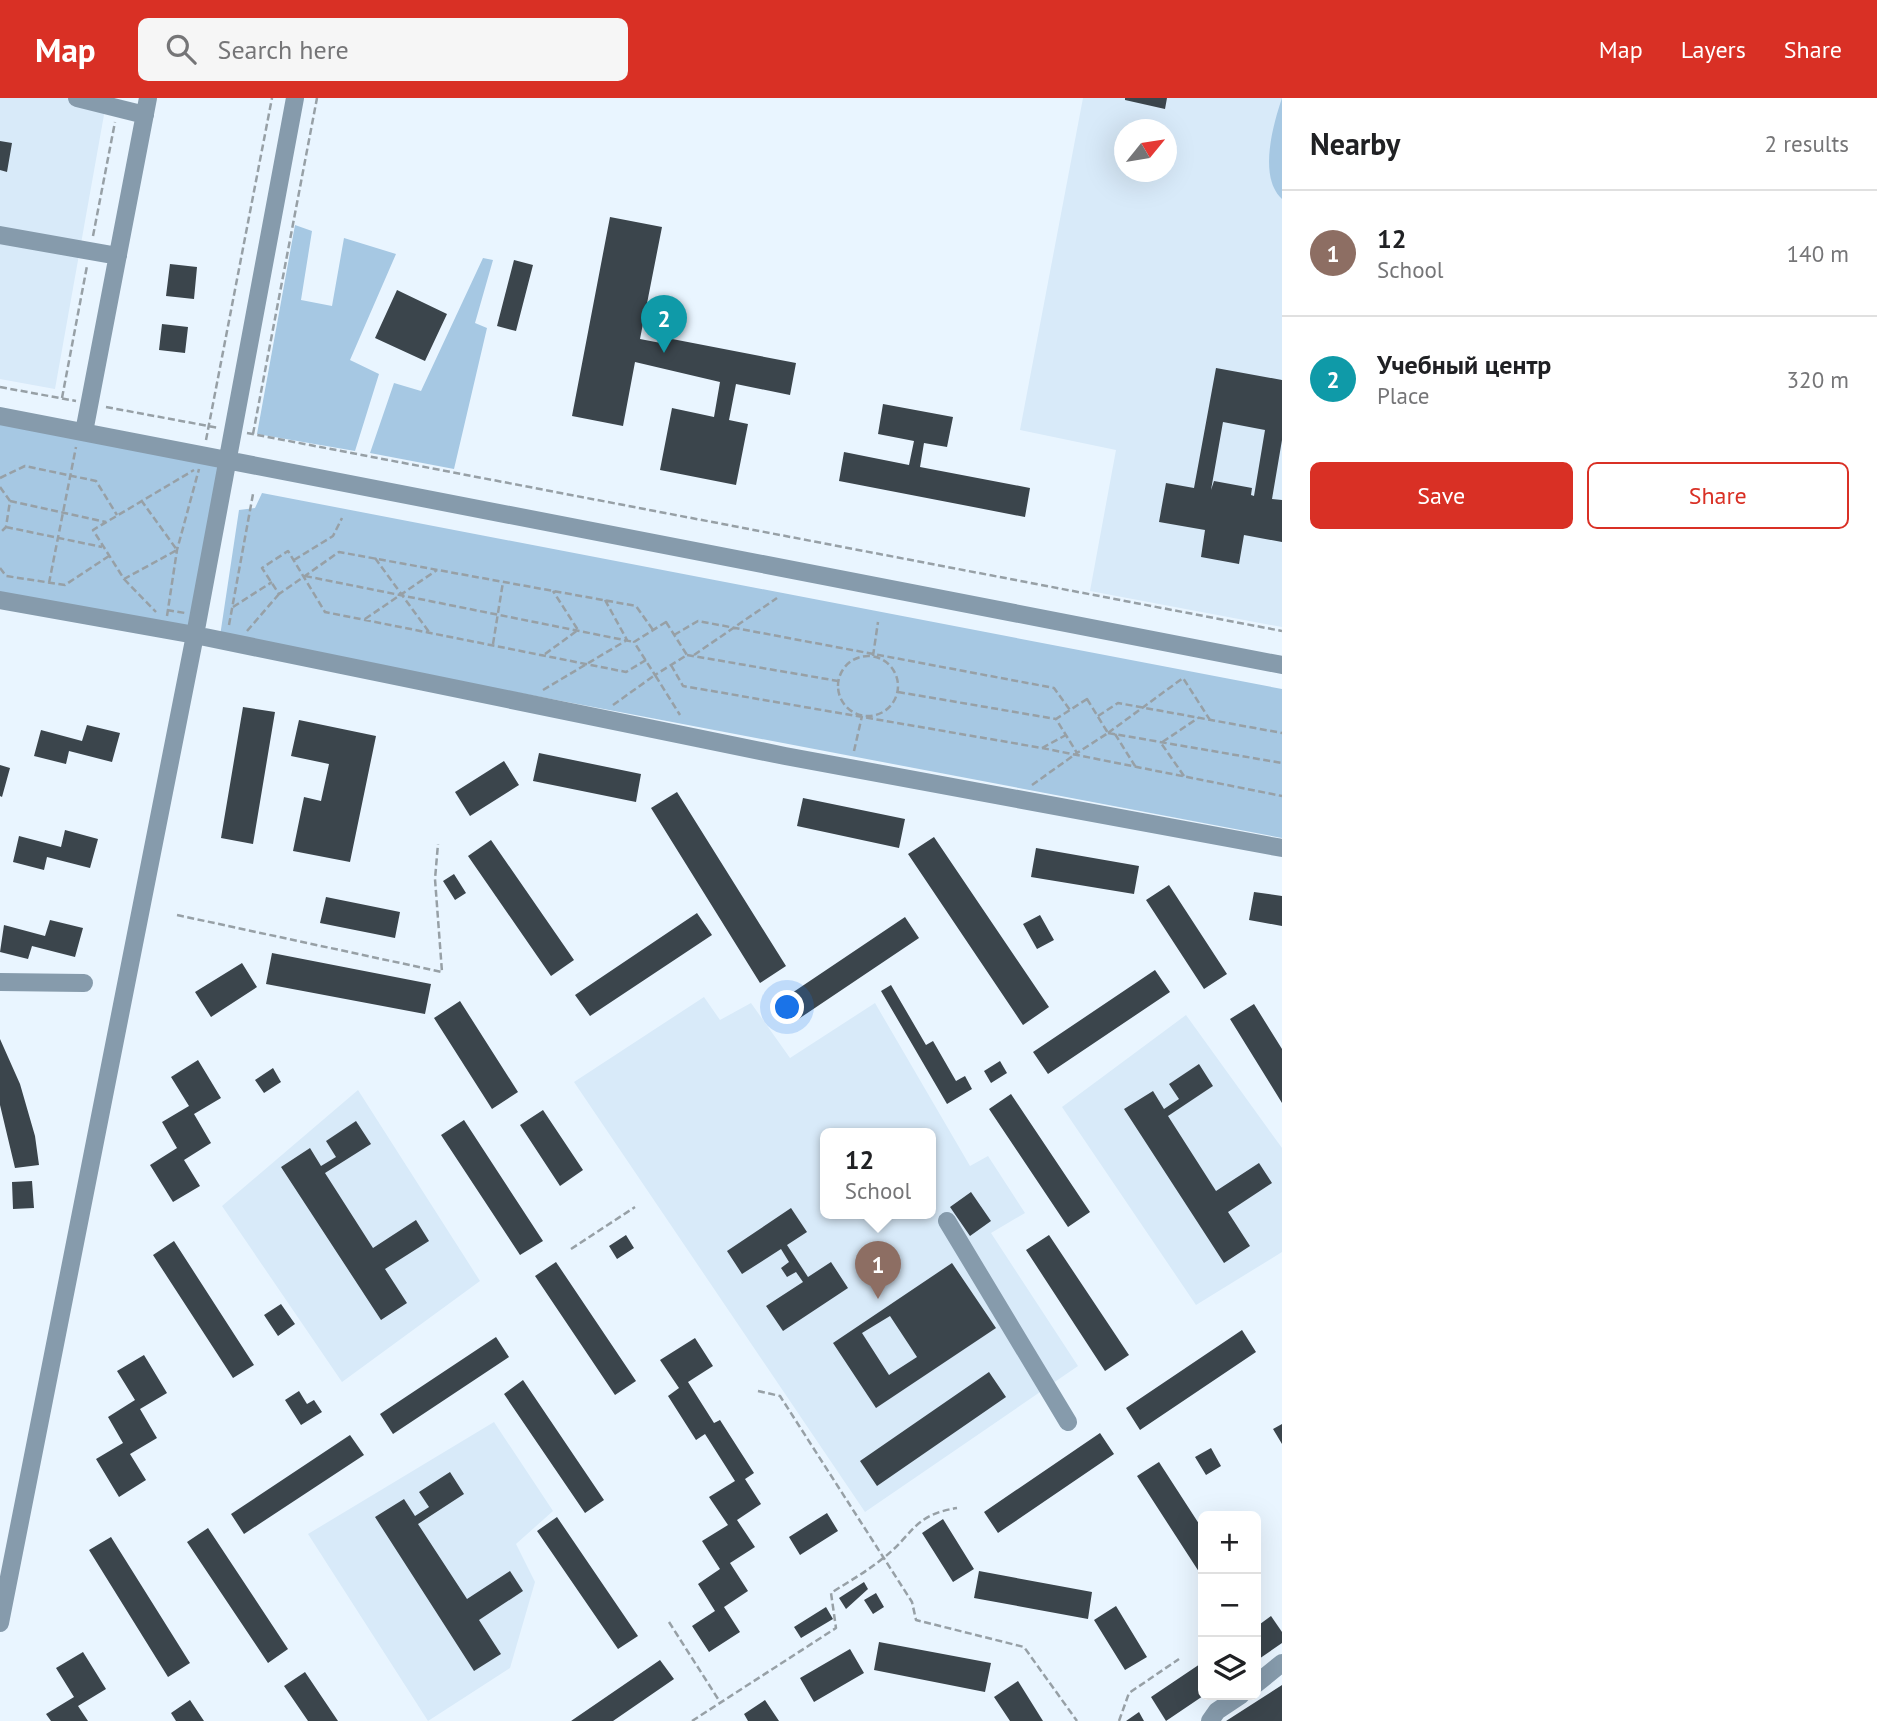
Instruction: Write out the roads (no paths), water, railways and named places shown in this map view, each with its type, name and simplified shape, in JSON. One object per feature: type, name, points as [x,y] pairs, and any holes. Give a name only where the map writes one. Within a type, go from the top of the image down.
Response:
[{"type":"street","points":[[77,98],[147,106],[80,439]]},
{"type":"street","points":[[0,1623],[195,635],[295,98]]},
{"type":"street","points":[[0,235],[118,256]]},
{"type":"street","points":[[0,416],[80,439],[226,462],[1282,665]]},
{"type":"street","points":[[0,600],[195,635],[771,753],[1282,848]]},
{"type":"street","points":[[0,982],[84,983]]},
{"type":"street","points":[[947,1221],[1068,1422]]},
{"type":"street","points":[[1261,1680],[1282,1664]]},
{"type":"street","points":[[1210,1721],[1217,1711],[1234,1700]]},
{"type":"place","name":"Учебный центр","points":[[664,353]]},
{"type":"place","name":"12","points":[[878,1299]]}]
